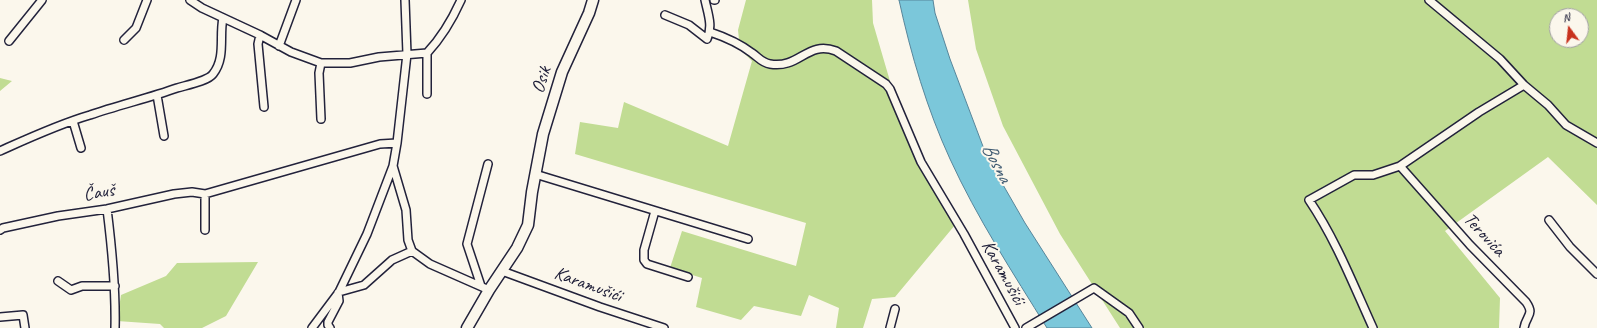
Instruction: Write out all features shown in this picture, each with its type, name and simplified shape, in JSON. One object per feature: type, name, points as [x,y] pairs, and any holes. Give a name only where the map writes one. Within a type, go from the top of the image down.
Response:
[{"type":"main road","name":"Osik","points":[[467,328],[485,288],[502,270],[517,248],[528,225],[535,174],[543,134],[562,72],[589,13],[592,0]]},
{"type":"street","points":[[9,41],[42,0]]},
{"type":"street","points":[[124,40],[136,28],[147,0]]},
{"type":"street","points":[[190,0],[202,8],[260,35],[300,57],[321,63],[350,63],[407,54],[427,53]]},
{"type":"street","points":[[279,46],[296,0]]},
{"type":"street","points":[[312,328],[338,292],[367,234],[393,166],[407,54],[405,0]]},
{"type":"street","points":[[427,94],[427,53],[446,30],[461,0]]},
{"type":"street","points":[[665,15],[689,25],[707,39],[710,32],[710,25],[705,0]]},
{"type":"street","points":[[1429,0],[1500,60],[1524,84],[1548,104],[1566,125],[1597,143]]},
{"type":"street","points":[[0,151],[73,121],[157,95],[213,75],[221,52],[223,18]]},
{"type":"street","name":"Karamušići","points":[[710,32],[729,39],[752,53],[762,62],[769,64],[792,63],[811,50],[829,48],[886,84],[890,89],[921,162],[964,234],[1015,328]]},
{"type":"street","points":[[260,35],[258,44],[264,107]]},
{"type":"street","points":[[321,63],[319,73],[321,119]]},
{"type":"street","points":[[1372,328],[1351,275],[1329,233],[1309,200],[1354,174],[1373,175],[1400,166],[1479,112],[1524,84]]},
{"type":"street","points":[[157,95],[164,136]]},
{"type":"street","points":[[73,121],[81,148]]},
{"type":"street","name":"Čauš","points":[[0,230],[3,228],[58,216],[107,209],[174,194],[192,192],[205,194],[380,144],[397,143]]},
{"type":"street","points":[[485,288],[467,244],[488,164]]},
{"type":"street","points":[[393,166],[406,210],[408,240],[412,251],[436,267],[485,288]]},
{"type":"street","name":"Terovića","points":[[1400,166],[1470,245],[1526,302],[1531,312],[1524,328]]},
{"type":"street","points":[[535,174],[748,239]]},
{"type":"street","points":[[205,194],[205,230]]},
{"type":"street","points":[[107,209],[113,253],[115,286],[114,328]]},
{"type":"street","points":[[655,211],[644,250],[644,260],[647,264],[688,277]]},
{"type":"street","points":[[1549,220],[1570,247],[1597,274]]},
{"type":"street","points":[[338,292],[364,285],[392,260],[412,251]]},
{"type":"street","name":"Karamušići","points":[[502,270],[600,307],[664,328]]},
{"type":"street","points":[[58,281],[71,290],[82,286],[115,286]]},
{"type":"street","points":[[1026,328],[1094,288],[1129,313],[1139,328]]},
{"type":"street","points":[[330,328],[328,322],[339,301],[338,292]]},
{"type":"street","points":[[890,328],[895,309]]},
{"type":"street","points":[[0,318],[23,316],[25,328]]},
{"type":"green space","points":[[746,0],[872,0],[873,23],[892,88],[921,166],[955,225],[895,297],[872,299],[863,328],[836,328],[839,308],[809,295],[801,316],[754,306],[741,320],[696,307],[702,278],[670,268],[682,231],[796,266],[806,223],[575,154],[580,122],[618,128],[624,102],[728,146],[752,61],[740,49],[738,30]]},
{"type":"green space","points":[[968,0],[1597,0],[1597,205],[1548,157],[1445,231],[1500,298],[1499,328],[1120,328],[1060,234],[1003,126],[976,49]]},
{"type":"green space","points":[[0,78],[12,81],[0,91]]},
{"type":"green space","points":[[258,262],[226,316],[202,328],[164,328],[160,324],[117,321],[121,295],[166,276],[177,263]]},
{"type":"water","points":[[899,0],[933,0],[935,13],[950,59],[987,157],[1025,223],[1092,328],[1047,328],[996,245],[972,203],[950,159],[934,121],[914,61]]},
{"type":"water label","name":"Bosna","points":[[996,163]]}]
